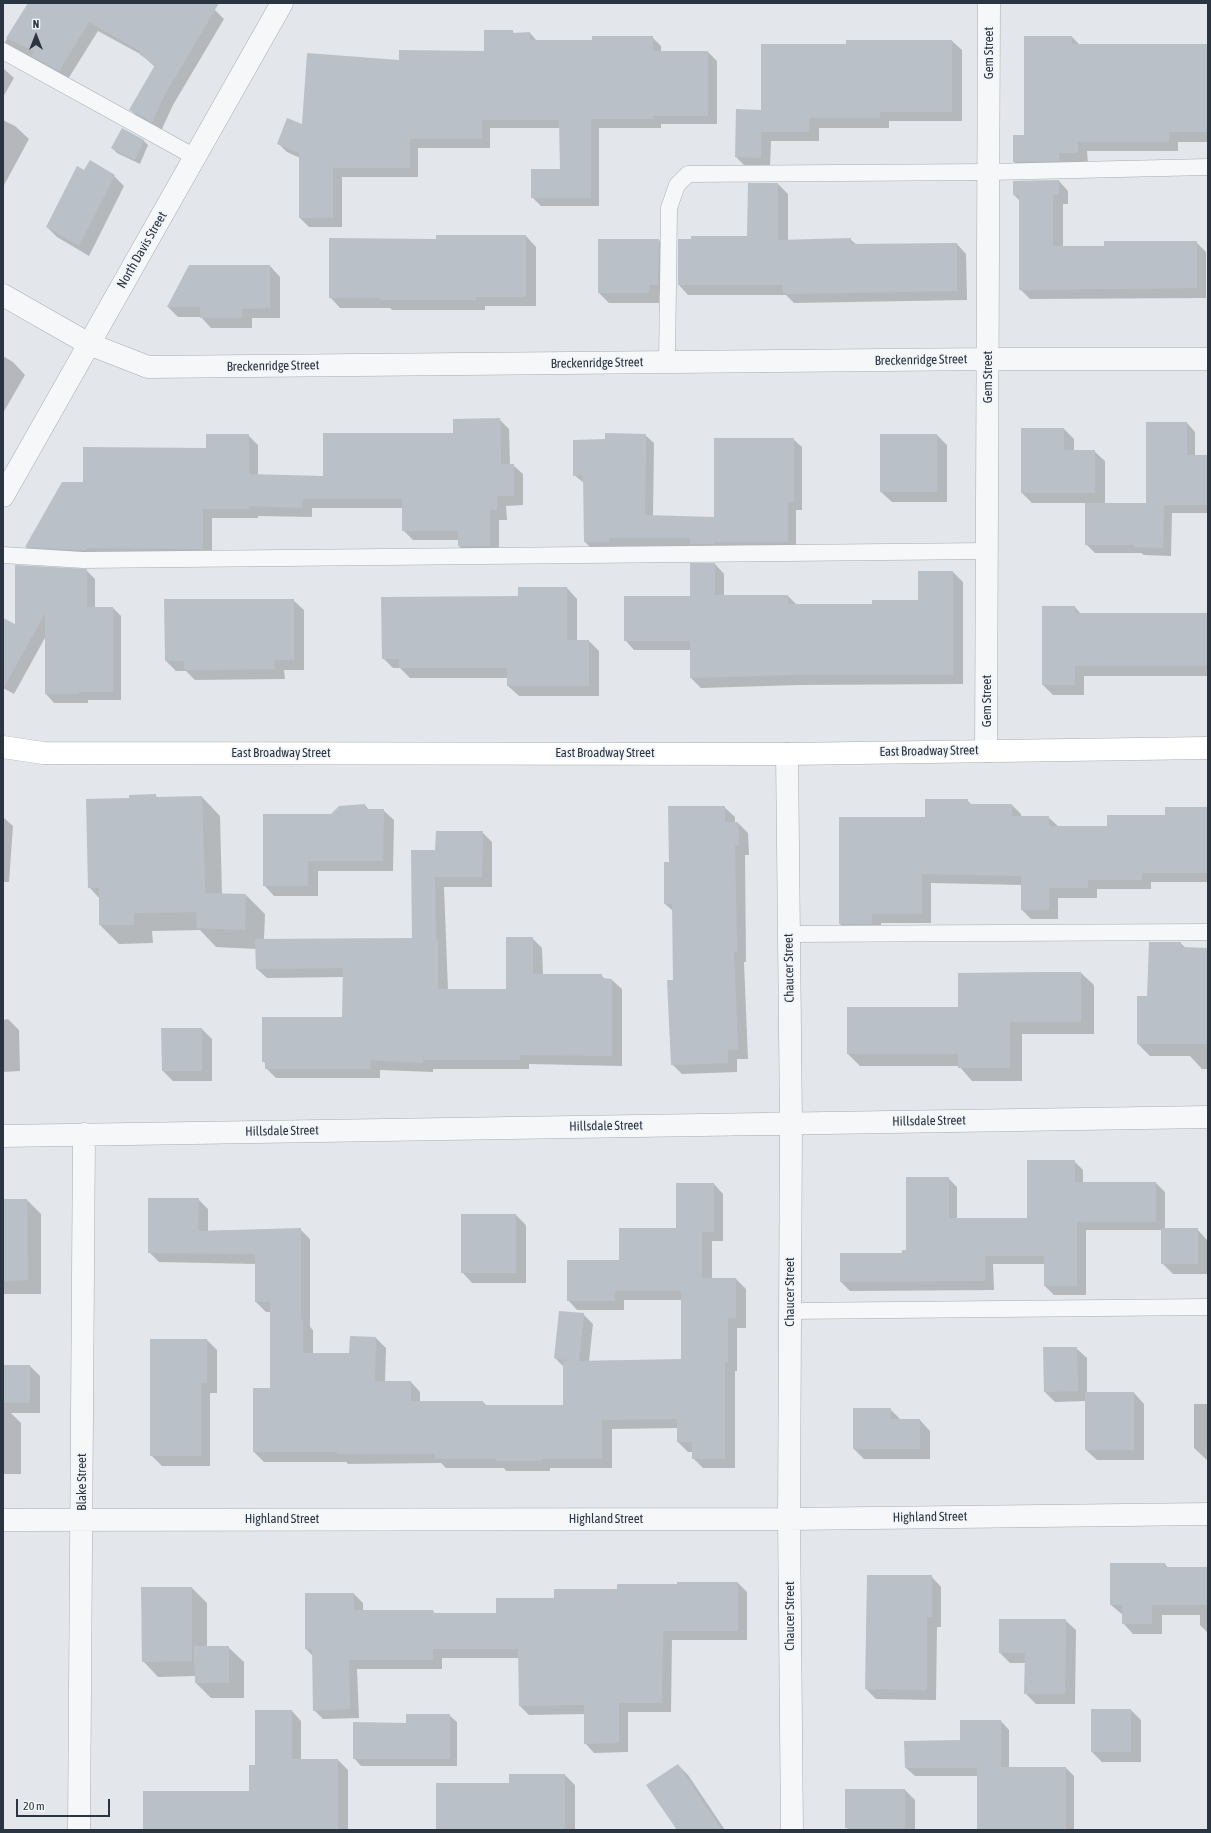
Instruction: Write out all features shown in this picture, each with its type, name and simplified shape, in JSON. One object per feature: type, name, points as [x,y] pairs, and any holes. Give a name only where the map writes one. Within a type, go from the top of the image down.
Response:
[{"type":"street","name":"North Davis Street","points":[[3,496],[282,3]]},
{"type":"street","name":"Gem Street","points":[[986,751],[989,359],[989,3]]},
{"type":"street","name":"Breckenridge Street","points":[[3,295],[89,344],[148,367],[989,359],[1208,359]]},
{"type":"street","name":"East Broadway Street","points":[[3,747],[43,753],[787,754],[1208,748]]},
{"type":"street","name":"Chaucer Street","points":[[787,754],[791,1123],[789,1519],[792,1830]]},
{"type":"street","name":"Hillsdale Street","points":[[3,1136],[1208,1117]]},
{"type":"street","name":"Blake Street","points":[[79,1830],[84,1134]]},
{"type":"street","name":"Highland Street","points":[[3,1520],[789,1519],[1208,1514]]},
{"type":"lane","points":[[3,51],[195,157]]},
{"type":"lane","points":[[667,362],[669,208],[677,185],[688,174],[989,172],[1208,167]]},
{"type":"lane","points":[[3,555],[83,560],[988,551]]},
{"type":"lane","points":[[788,934],[1208,932]]},
{"type":"lane","points":[[790,1311],[1208,1307]]},
{"type":"building","points":[[28,3],[219,3],[164,96],[152,122],[129,110],[155,65],[139,54],[140,51],[89,22],[59,71],[31,56],[34,51],[6,38]]},
{"type":"building","points":[[484,30],[513,30],[513,33],[530,32],[530,40],[592,40],[592,36],[653,36],[653,51],[708,51],[708,116],[653,116],[653,119],[591,119],[591,198],[531,198],[531,169],[560,169],[559,120],[482,120],[482,139],[410,139],[410,168],[333,168],[333,218],[299,218],[299,153],[277,144],[287,118],[302,124],[307,53],[399,60],[399,50],[484,51]]},
{"type":"building","points":[[1024,36],[1072,36],[1072,44],[1208,44],[1208,132],[1169,132],[1169,142],[1078,142],[1078,153],[1059,153],[1059,161],[1013,162],[1013,135],[1024,135]]},
{"type":"building","points":[[846,40],[952,40],[952,112],[880,112],[880,118],[809,118],[809,132],[761,132],[761,158],[735,157],[736,109],[761,110],[761,44],[846,44]]},
{"type":"building","points":[[122,128],[144,140],[135,160],[111,148]]},
{"type":"building","points":[[90,160],[115,175],[79,246],[46,227],[77,166],[84,170]]},
{"type":"building","points":[[1059,180],[1059,195],[1053,195],[1053,246],[1104,246],[1104,241],[1197,241],[1197,288],[1019,290],[1019,195],[1013,195],[1013,181]]},
{"type":"building","points":[[748,183],[778,183],[778,240],[851,238],[851,244],[957,243],[957,291],[783,294],[783,285],[678,285],[678,239],[691,239],[691,236],[747,236]]},
{"type":"building","points":[[436,235],[526,235],[526,297],[476,297],[476,300],[380,300],[380,298],[329,298],[329,238],[436,239]]},
{"type":"building","points":[[598,239],[659,239],[658,285],[649,285],[649,293],[598,293]]},
{"type":"building","points":[[189,265],[270,265],[270,308],[242,309],[242,318],[200,318],[200,307],[167,307]]},
{"type":"building","points":[[500,418],[501,464],[514,464],[514,496],[497,496],[497,510],[490,510],[490,546],[458,546],[458,531],[402,531],[402,499],[303,499],[302,508],[249,506],[249,509],[203,509],[203,549],[87,548],[87,550],[83,550],[25,547],[62,482],[83,482],[83,447],[206,448],[206,434],[249,434],[249,474],[323,476],[323,433],[453,433],[453,419]]},
{"type":"building","points":[[1146,422],[1187,422],[1187,455],[1207,455],[1207,505],[1164,505],[1163,548],[1134,547],[1135,545],[1085,545],[1085,503],[1146,503]]},
{"type":"building","points":[[1021,428],[1064,428],[1064,450],[1095,450],[1095,493],[1021,493]]},
{"type":"building","points":[[605,433],[646,434],[645,515],[714,517],[714,438],[794,438],[794,502],[788,502],[788,542],[715,542],[715,544],[690,544],[690,538],[609,538],[609,542],[584,542],[583,475],[573,476],[573,440],[605,439]]},
{"type":"building","points":[[880,434],[937,434],[937,492],[880,492]]},
{"type":"building","points":[[690,563],[715,563],[715,595],[788,595],[788,604],[872,604],[872,600],[918,600],[918,571],[953,571],[953,675],[788,675],[690,678],[690,641],[624,641],[624,596],[690,596]]},
{"type":"building","points":[[15,565],[87,569],[87,607],[113,607],[113,692],[45,694],[45,613],[3,689],[3,618],[15,624]]},
{"type":"building","points":[[518,587],[567,587],[567,640],[589,640],[589,686],[507,686],[507,668],[399,668],[399,659],[382,659],[381,597],[518,596]]},
{"type":"building","points":[[164,599],[294,599],[294,660],[274,660],[275,669],[184,670],[184,661],[165,661]]},
{"type":"building","points":[[1042,606],[1075,606],[1075,613],[1208,613],[1208,666],[1075,666],[1075,685],[1042,685]]},
{"type":"building","points":[[156,794],[156,797],[202,796],[205,893],[246,894],[245,930],[196,928],[197,912],[134,913],[134,925],[99,925],[99,888],[88,888],[86,799],[129,798],[129,795]]},
{"type":"building","points":[[925,799],[968,799],[968,804],[1012,804],[1012,816],[1049,816],[1049,826],[1107,826],[1107,815],[1165,815],[1165,807],[1208,807],[1208,873],[1142,873],[1142,880],[1088,880],[1088,888],[1049,888],[1049,910],[1021,910],[1021,876],[922,874],[922,914],[872,914],[872,924],[839,924],[839,817],[925,817]]},
{"type":"building","points":[[365,804],[365,809],[384,809],[383,861],[308,861],[308,886],[263,886],[263,814],[331,814],[339,806]]},
{"type":"building","points":[[668,806],[725,806],[725,822],[738,822],[739,845],[735,845],[737,952],[734,952],[738,1050],[728,1049],[728,1063],[671,1065],[667,980],[673,980],[672,904],[664,904],[664,862],[669,862]]},
{"type":"building","points":[[436,831],[483,831],[482,877],[435,877],[436,939],[438,939],[438,989],[506,989],[506,937],[533,937],[533,974],[602,974],[602,978],[612,979],[612,1056],[520,1055],[520,1060],[423,1060],[423,1063],[371,1060],[370,1069],[265,1069],[265,1062],[262,1062],[262,1017],[342,1017],[343,968],[256,969],[255,939],[412,938],[411,850],[435,850]]},
{"type":"building","points":[[1149,942],[1181,942],[1181,947],[1208,948],[1208,1044],[1137,1044],[1137,996],[1147,996]]},
{"type":"building","points":[[1081,972],[1081,1022],[1010,1022],[1010,1068],[958,1068],[958,1054],[847,1054],[847,1007],[958,1007],[958,973]]},
{"type":"building","points":[[161,1028],[202,1028],[202,1071],[162,1071]]},
{"type":"building","points":[[1027,1160],[1075,1160],[1075,1182],[1156,1182],[1156,1222],[1077,1222],[1077,1286],[1044,1286],[1044,1256],[985,1256],[985,1281],[840,1282],[840,1253],[902,1253],[902,1250],[906,1250],[906,1177],[949,1177],[949,1218],[1027,1218]]},
{"type":"building","points":[[676,1183],[714,1183],[714,1232],[702,1232],[702,1278],[736,1278],[736,1318],[728,1318],[728,1362],[725,1362],[725,1459],[692,1459],[692,1442],[677,1442],[677,1419],[602,1420],[602,1459],[496,1461],[496,1459],[435,1459],[435,1454],[253,1452],[253,1388],[270,1388],[270,1302],[255,1302],[255,1254],[148,1253],[148,1198],[199,1198],[198,1231],[301,1228],[301,1319],[303,1319],[303,1353],[349,1353],[350,1336],[376,1337],[375,1381],[411,1381],[411,1401],[483,1401],[483,1405],[563,1405],[563,1361],[571,1361],[554,1358],[559,1311],[584,1313],[579,1361],[681,1359],[681,1291],[615,1291],[615,1301],[567,1301],[567,1260],[619,1260],[619,1228],[676,1228]]},
{"type":"building","points":[[3,1199],[27,1199],[28,1280],[3,1281]]},
{"type":"building","points":[[461,1214],[516,1214],[516,1273],[461,1273]]},
{"type":"building","points":[[1161,1228],[1198,1228],[1198,1264],[1161,1264]]},
{"type":"building","points":[[150,1339],[207,1339],[207,1383],[201,1383],[201,1456],[150,1456]]},
{"type":"building","points":[[1043,1347],[1077,1347],[1078,1391],[1044,1392]]},
{"type":"building","points":[[3,1365],[30,1365],[30,1403],[3,1403]]},
{"type":"building","points":[[1085,1392],[1134,1392],[1134,1450],[1085,1450]]},
{"type":"building","points":[[853,1408],[891,1408],[891,1419],[920,1419],[920,1449],[853,1449]]},
{"type":"building","points":[[1110,1563],[1165,1563],[1165,1567],[1208,1567],[1208,1605],[1152,1605],[1152,1624],[1122,1624],[1122,1605],[1110,1605]]},
{"type":"building","points":[[867,1575],[932,1575],[932,1617],[927,1617],[927,1690],[865,1689]]},
{"type":"building","points":[[677,1582],[738,1582],[738,1631],[663,1631],[662,1703],[619,1703],[619,1743],[584,1744],[584,1705],[519,1706],[518,1649],[433,1649],[433,1660],[349,1660],[350,1709],[313,1711],[312,1649],[305,1649],[305,1593],[354,1593],[354,1610],[433,1610],[433,1613],[496,1613],[496,1598],[554,1598],[554,1589],[617,1589],[617,1584],[677,1584]]},
{"type":"building","points":[[141,1587],[192,1587],[192,1661],[142,1662]]},
{"type":"building","points":[[999,1619],[1066,1619],[1065,1694],[1024,1694],[1025,1653],[999,1653]]},
{"type":"building","points":[[194,1646],[229,1646],[229,1683],[195,1683]]},
{"type":"building","points":[[1091,1709],[1131,1709],[1131,1752],[1091,1752]]},
{"type":"building","points":[[255,1710],[292,1710],[292,1759],[338,1759],[338,1830],[143,1830],[143,1791],[249,1791],[249,1765],[255,1765]]},
{"type":"building","points":[[406,1714],[450,1714],[450,1759],[353,1759],[353,1722],[406,1723]]},
{"type":"building","points":[[960,1720],[1001,1720],[1001,1767],[1066,1767],[1066,1830],[977,1830],[977,1768],[905,1768],[904,1741],[960,1740]]},
{"type":"building","points":[[678,1764],[722,1830],[677,1830],[646,1785]]},
{"type":"building","points":[[509,1774],[565,1774],[565,1830],[436,1830],[436,1783],[509,1783]]},
{"type":"building","points":[[845,1789],[905,1789],[905,1828],[845,1828]]}]
